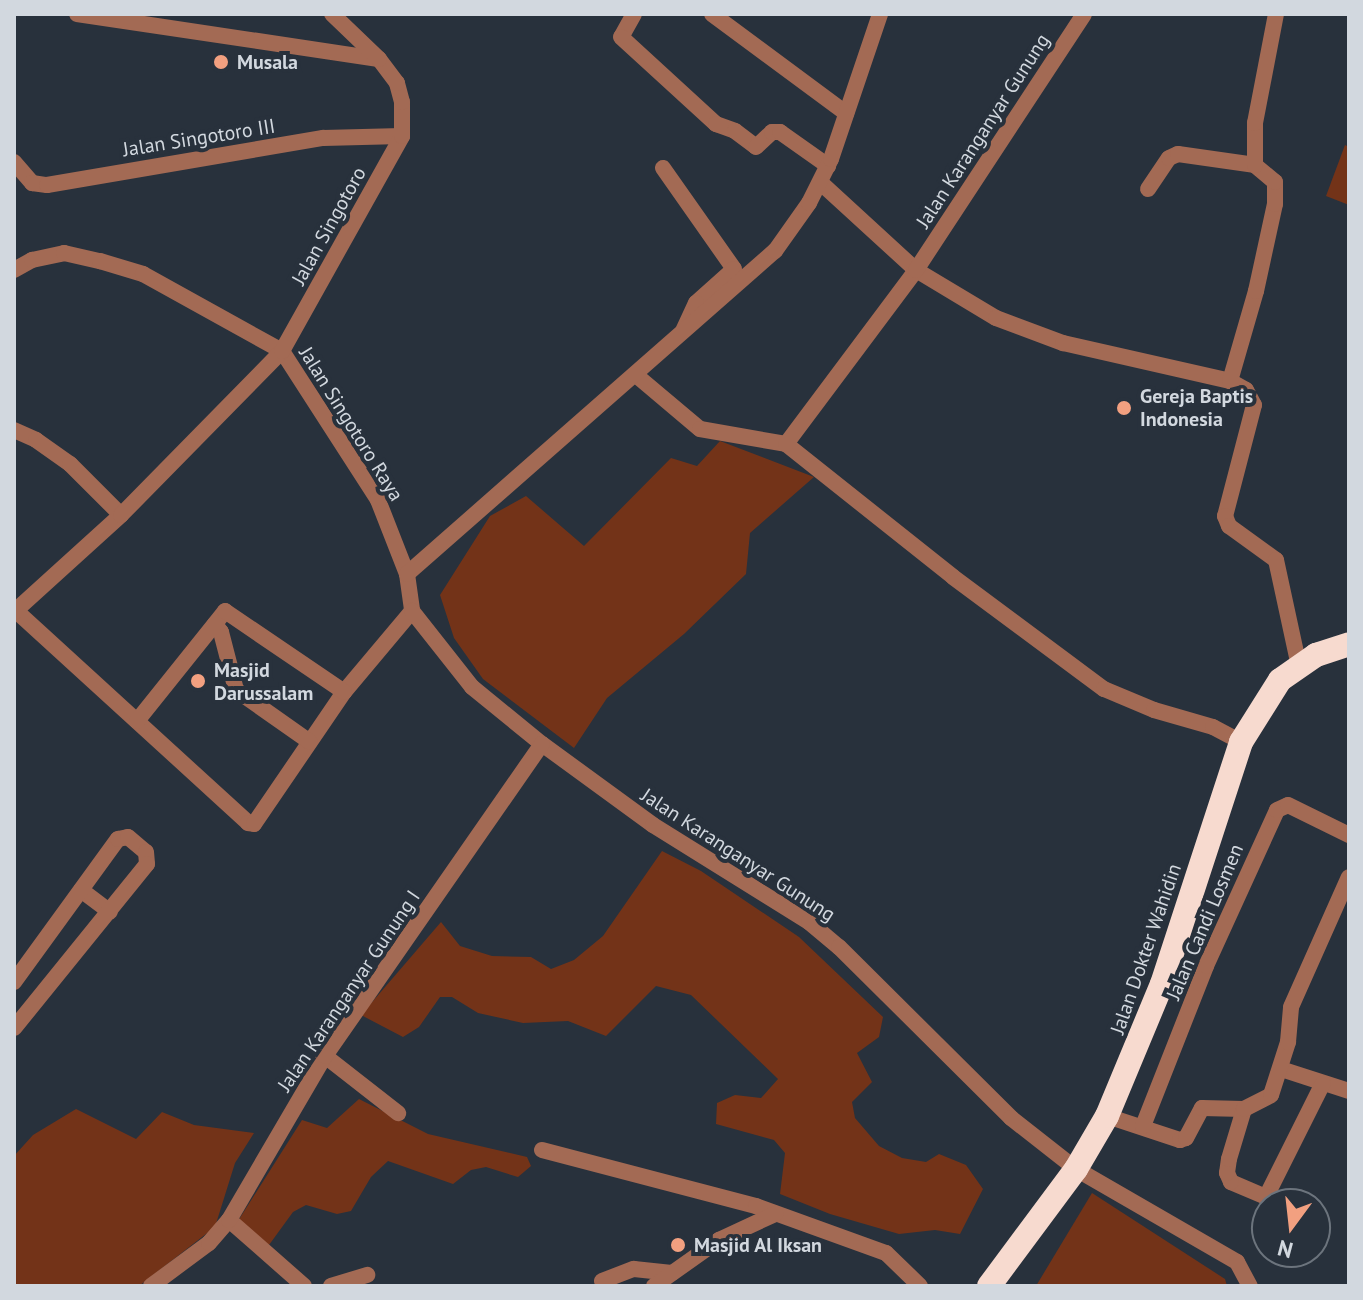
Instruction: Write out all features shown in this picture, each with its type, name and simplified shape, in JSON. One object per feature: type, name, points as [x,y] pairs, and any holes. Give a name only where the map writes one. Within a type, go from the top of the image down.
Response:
[{"type":"highway","name":"Jalan Dokter Wahidin","points":[[989,1286],[1076,1169],[1107,1116],[1162,984],[1241,742],[1280,680],[1316,655],[1349,644]]},
{"type":"street","points":[[77,14],[379,59]]},
{"type":"street","points":[[332,14],[379,59],[397,83],[402,102],[402,136]]},
{"type":"street","points":[[634,14],[621,37],[716,124],[735,131],[756,147],[772,132],[780,132],[828,166]]},
{"type":"street","points":[[712,14],[846,113]]},
{"type":"street","points":[[407,574],[637,376],[775,251],[821,183],[880,14]]},
{"type":"street","name":"Jalan Karanganyar Gunung","points":[[786,444],[916,270],[1084,14]]},
{"type":"street","points":[[1255,165],[1255,123],[1276,14]]},
{"type":"street","name":"Jalan Singotoro III","points":[[14,162],[32,183],[47,185],[323,138],[402,136]]},
{"type":"street","name":"Jalan Singotoro","points":[[402,136],[282,351],[121,515],[15,610],[248,823],[254,824],[344,692],[412,611]]},
{"type":"street","points":[[1148,189],[1169,158],[1178,154],[1255,165],[1275,182],[1275,204],[1256,291],[1230,381]]},
{"type":"street","points":[[663,168],[734,269],[696,303],[680,338]]},
{"type":"street","points":[[821,183],[916,270],[966,303],[1027,332],[1088,350],[1230,381],[1246,390],[1254,405],[1225,516],[1229,526],[1276,560],[1299,666]]},
{"type":"street","points":[[14,270],[32,260],[64,253],[100,261],[143,274],[282,351]]},
{"type":"street","name":"Jalan Singotoro Raya","points":[[282,351],[378,500],[407,574],[412,611]]},
{"type":"street","points":[[637,376],[700,429],[786,444],[953,577],[1104,689],[1154,710],[1213,727],[1241,742]]},
{"type":"street","points":[[14,430],[36,440],[70,464],[121,515]]},
{"type":"street","name":"Jalan Karanganyar Gunung","points":[[412,611],[472,687],[542,744],[653,825],[809,922],[839,947],[982,1093],[1076,1169],[1237,1262],[1250,1286]]},
{"type":"street","points":[[137,721],[220,617]]},
{"type":"street","points":[[220,617],[344,692]]},
{"type":"street","points":[[220,617],[236,690],[310,742]]},
{"type":"street","name":"Jalan Karanganyar Gunung I","points":[[151,1286],[209,1243],[229,1220],[325,1056],[542,744]]},
{"type":"street","name":"Jalan Candi Losmen","points":[[1143,1126],[1212,952],[1277,810],[1288,805],[1349,835]]},
{"type":"street","points":[[14,982],[118,839],[128,837],[149,857],[110,912],[14,1028]]},
{"type":"street","points":[[1107,1116],[1183,1140],[1202,1108],[1244,1109],[1271,1095],[1288,1042],[1291,1007],[1349,877]]},
{"type":"street","points":[[81,890],[110,912]]},
{"type":"street","points":[[325,1056],[398,1113]]},
{"type":"street","points":[[1281,1069],[1349,1091]]},
{"type":"street","points":[[1270,1188],[1323,1083]]},
{"type":"street","points":[[1244,1109],[1227,1178],[1251,1190]]},
{"type":"street","points":[[542,1150],[775,1214],[886,1253],[920,1286]]},
{"type":"street","points":[[654,1286],[719,1240],[775,1214]]},
{"type":"street","points":[[229,1220],[304,1286]]},
{"type":"street","points":[[602,1281],[634,1269],[672,1273]]},
{"type":"street","points":[[331,1286],[367,1275]]},
{"type":"shaded area","points":[[1345,145],[1349,147],[1349,205],[1326,196]]},
{"type":"shaded area","points":[[720,441],[814,477],[750,533],[746,574],[684,634],[607,698],[574,748],[483,679],[454,638],[440,595],[490,516],[526,496],[584,546],[671,458],[697,466]]},
{"type":"shaded area","points":[[662,851],[701,871],[799,937],[883,1017],[879,1037],[857,1053],[872,1082],[852,1102],[855,1118],[879,1146],[902,1158],[926,1162],[939,1154],[966,1165],[983,1189],[960,1234],[935,1230],[899,1234],[830,1214],[780,1194],[785,1153],[774,1140],[716,1124],[717,1103],[735,1095],[761,1098],[778,1079],[691,995],[656,986],[606,1036],[568,1021],[523,1023],[478,1013],[452,997],[440,997],[419,1027],[403,1037],[361,1015],[441,922],[460,946],[492,956],[531,957],[551,969],[574,960],[603,936]]},
{"type":"shaded area","points":[[359,1099],[428,1134],[527,1157],[531,1166],[518,1177],[486,1167],[471,1170],[453,1184],[388,1161],[371,1177],[351,1211],[337,1214],[306,1205],[293,1212],[269,1245],[236,1224],[302,1120],[327,1128]]},
{"type":"shaded area","points":[[76,1109],[136,1139],[162,1112],[194,1125],[254,1133],[235,1163],[215,1227],[139,1286],[14,1286],[14,1156],[33,1135]]},
{"type":"shaded area","points":[[1092,1193],[1225,1279],[1227,1286],[1036,1286]]},
{"type":"place","name":"Musala","points":[[221,62]]},
{"type":"place","name":"Gereja Baptis Indonesia","points":[[1124,408]]},
{"type":"place","name":"Masjid Darussalam","points":[[198,681]]},
{"type":"place","name":"Masjid Al Iksan","points":[[678,1245]]}]
